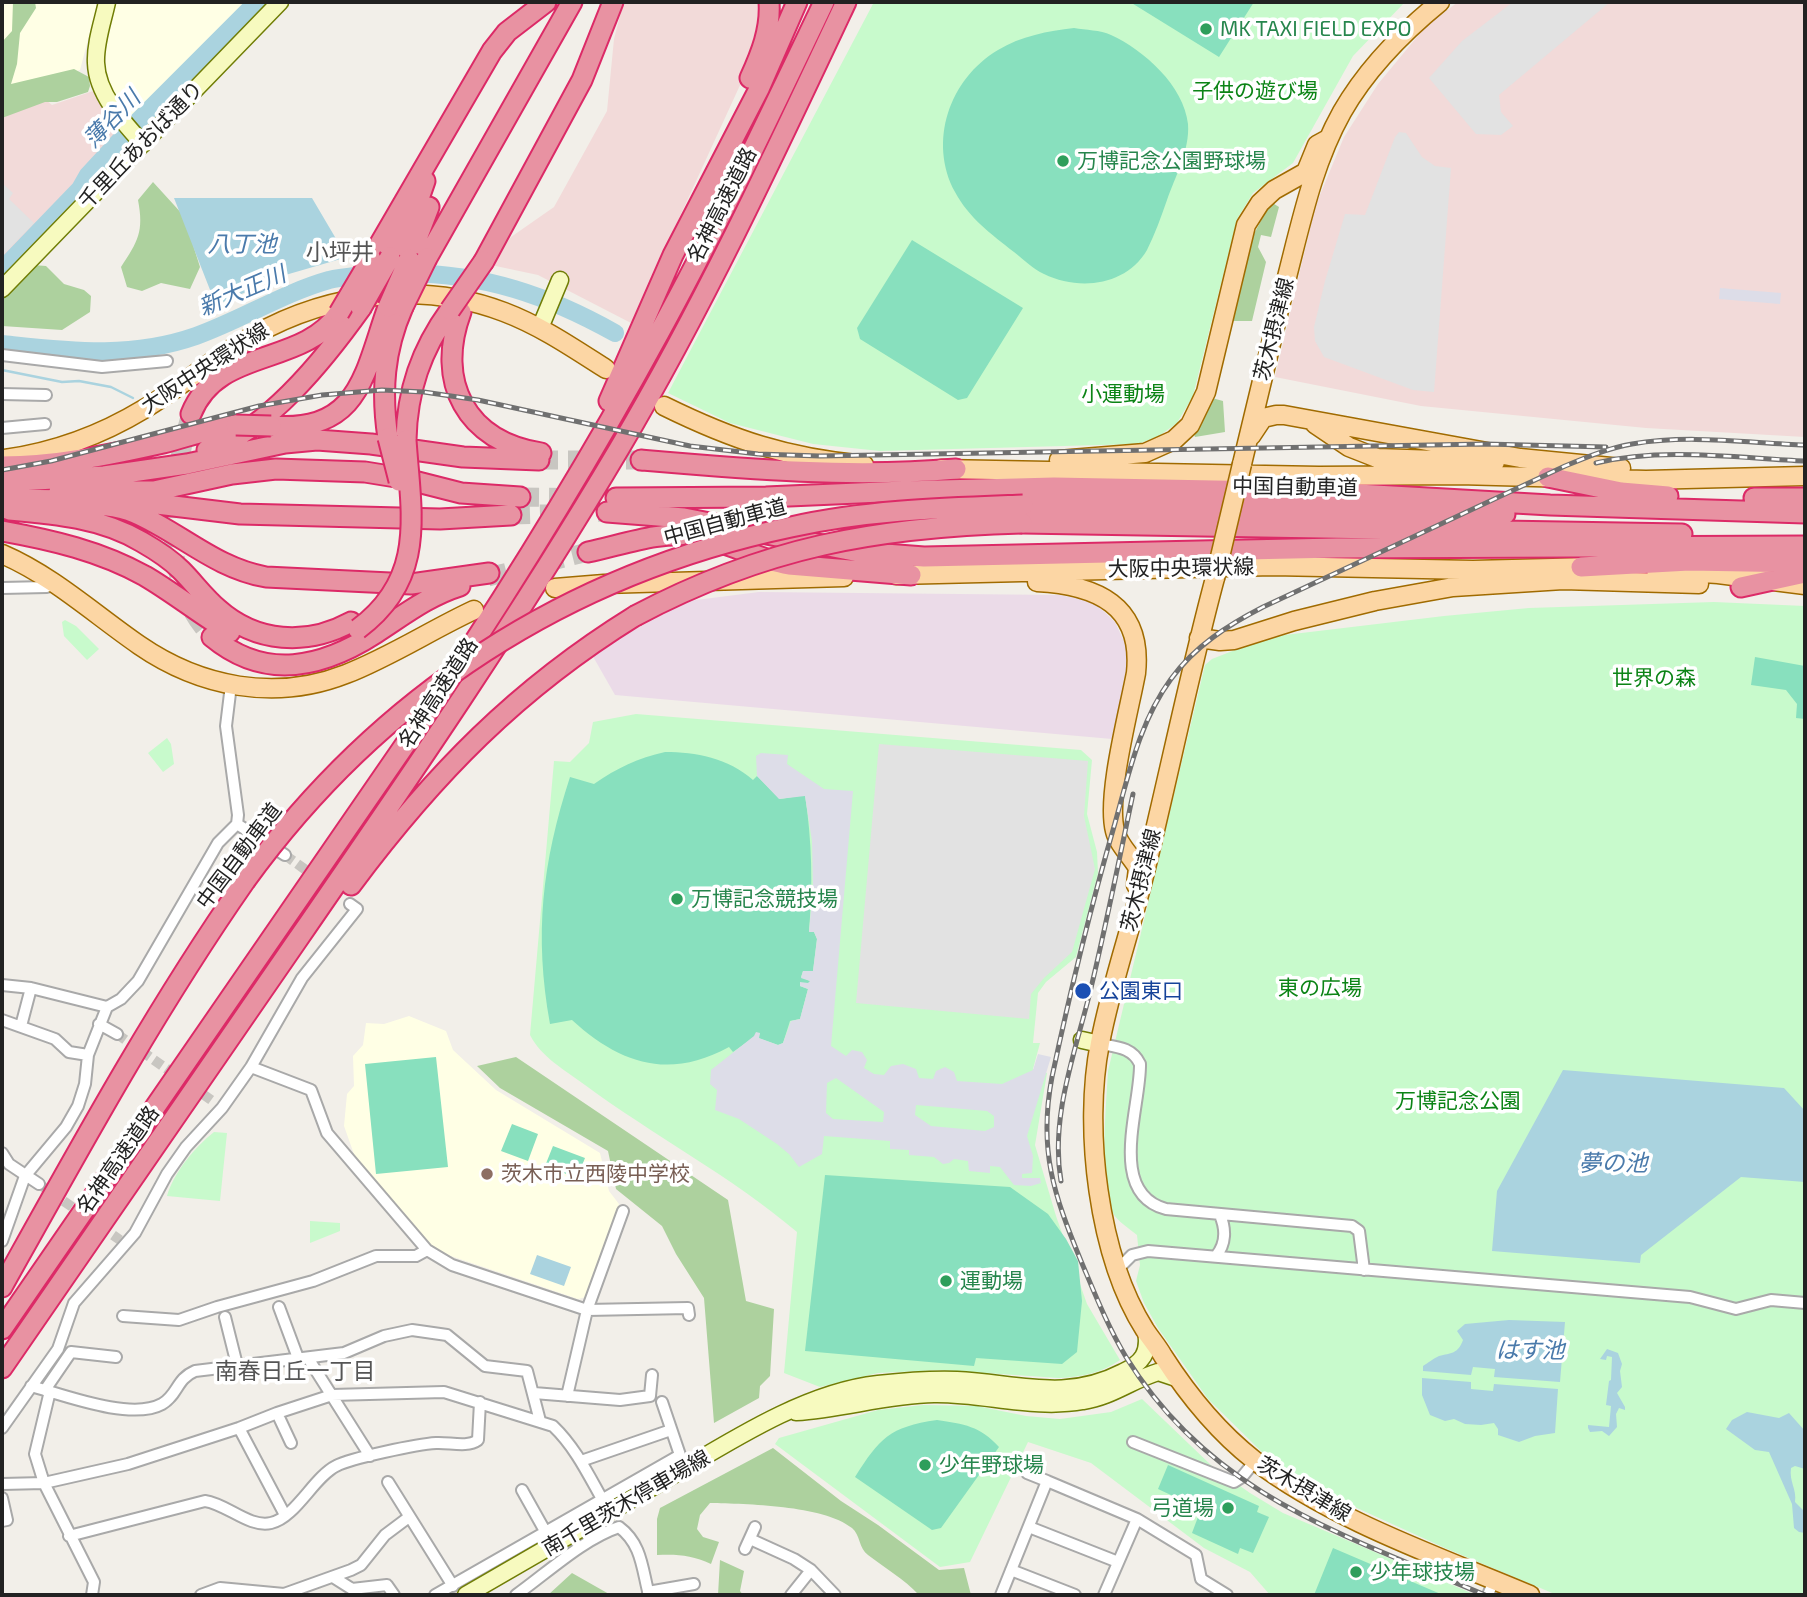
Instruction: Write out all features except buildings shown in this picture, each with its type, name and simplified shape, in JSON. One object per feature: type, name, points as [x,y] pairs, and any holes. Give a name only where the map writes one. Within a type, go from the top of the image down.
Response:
[{"type":"highway","points":[[520,22],[534,2]]},
{"type":"highway","points":[[2,509],[83,519],[122,532],[173,563],[229,618],[260,634],[307,638],[354,625],[373,616],[398,585],[408,561],[413,522],[397,439],[384,398],[399,258],[438,144],[492,51],[507,32],[546,2]]},
{"type":"highway","points":[[104,476],[213,448],[240,434],[301,383],[340,338],[399,258],[572,2]]},
{"type":"highway","points":[[397,439],[419,363],[427,345],[455,311],[489,253],[582,80],[615,2]]},
{"type":"highway","points":[[572,485],[648,308],[694,211],[761,52],[768,29],[769,2]]},
{"type":"highway","points":[[694,211],[759,89],[797,2]]},
{"type":"highway","name":"名神高速道路","points":[[2,1329],[506,596],[666,319],[824,2]]},
{"type":"highway","name":"名神高速道路","points":[[2,1368],[414,772],[519,611],[620,447],[680,340],[846,2]]},
{"type":"highway","points":[[797,106],[855,2]]},
{"type":"highway","points":[[191,414],[200,396],[216,380],[239,367],[310,341],[325,331],[339,313],[399,258],[427,213],[438,144]]},
{"type":"highway","points":[[2,466],[85,459],[236,425],[291,427],[316,423],[336,414],[353,398],[395,307]]},
{"type":"highway","points":[[2,482],[104,476],[187,464],[285,443],[317,440],[371,444],[463,457],[541,457],[495,438],[468,413],[457,391],[451,367],[455,311]]},
{"type":"highway","points":[[641,460],[789,472],[891,473],[956,469]]},
{"type":"highway","points":[[2,489],[154,491],[253,471],[318,470],[382,475],[515,506],[440,519],[240,514],[120,500],[2,500]]},
{"type":"highway","points":[[1548,477],[1602,489],[1643,494],[1805,498]]},
{"type":"highway","points":[[1805,513],[1550,505],[1322,492],[1054,487],[612,505],[846,550],[924,557],[1337,548],[1805,546]]},
{"type":"highway","points":[[2,500],[111,506],[122,509],[136,514],[218,562],[242,572],[265,577],[411,584],[488,575],[434,596],[345,650],[303,664],[274,665],[253,661],[235,654],[212,637]]},
{"type":"highway","name":"中国自動車道","points":[[2,1287],[174,988],[245,881],[321,789],[394,718],[477,655],[566,604],[677,557],[792,526],[900,511],[1805,536]]},
{"type":"highway","name":"中国自動車道","points":[[34,1321],[139,1187],[352,883],[446,767],[520,698],[597,639],[677,594],[720,575],[795,550],[840,540],[1022,514],[1805,519]]},
{"type":"highway","points":[[2,531],[53,541],[111,559],[152,581],[220,626],[261,645],[310,647],[334,641],[354,625]]},
{"type":"highway","points":[[588,552],[656,537],[681,535],[706,539],[789,565],[911,575]]},
{"type":"highway","points":[[1581,567],[1676,561],[1805,563]]},
{"type":"highway","points":[[1741,587],[1767,579],[1805,573]]},
{"type":"main road","points":[[107,2],[96,62],[107,99],[135,134]]},
{"type":"main road","name":"千里丘あおば通り","points":[[2,289],[135,134],[281,2]]},
{"type":"main road","name":"茨木摂津線","points":[[1440,2],[1416,21],[1366,75],[1351,96],[1328,139],[1306,199],[1199,638],[1146,870],[1091,1042],[1093,1122],[1097,1182],[1118,1269],[1146,1331],[1176,1378],[1216,1425],[1255,1461],[1329,1508],[1491,1588],[1530,1595]]},
{"type":"main road","points":[[986,469],[1145,453],[1165,446],[1182,434],[1196,415],[1206,391],[1246,225],[1260,203],[1274,190],[1306,172],[1317,145],[1328,139]]},
{"type":"main road","points":[[540,327],[558,285]]},
{"type":"main road","name":"大阪中央環状線","points":[[2,460],[53,449],[116,425],[274,323],[338,302],[384,294],[422,294],[453,298],[503,311],[540,327],[606,369]]},
{"type":"main road","points":[[664,406],[731,437],[787,454],[863,465],[1319,476],[1646,480],[1805,476]]},
{"type":"main road","points":[[1247,441],[1263,418],[1276,415],[1545,461],[1741,479]]},
{"type":"main road","points":[[1303,419],[1319,426],[1349,447],[1377,458],[1495,462],[1510,464],[1548,477]]},
{"type":"main road","points":[[2,554],[52,581],[155,656],[197,676],[261,689],[289,689],[331,680],[474,610]]},
{"type":"main road","name":"大阪中央環状線","points":[[555,588],[618,583],[1273,566],[1436,570],[1581,567],[1668,570],[1805,584]]},
{"type":"main road","points":[[949,574],[988,580],[1059,583],[1086,589],[1108,600],[1130,626],[1137,660],[1116,781],[1113,818],[1117,836],[1138,868],[1133,910]]},
{"type":"main road","points":[[1199,638],[1234,640],[1294,621],[1375,601],[1484,584],[1563,580],[1805,590]]},
{"type":"main road","name":"南千里茨木停車場線","points":[[459,1590],[572,1534],[709,1455],[815,1399],[874,1384],[906,1381],[959,1380],[1052,1390],[1094,1385],[1109,1380],[1140,1362],[1147,1350],[1146,1331]]},
{"type":"main road","name":"南千里茨木停車場線","points":[[787,1413],[818,1411],[877,1398],[936,1394],[1068,1403],[1109,1394],[1158,1372],[1176,1378]]},
{"type":"street","points":[[2,355],[102,367],[167,360]]},
{"type":"street","points":[[2,394],[46,395]]},
{"type":"street","points":[[2,428],[45,424]]},
{"type":"street","points":[[2,588],[47,587],[52,581]]},
{"type":"street","points":[[2,1241],[26,1176],[66,1127],[78,1105],[85,1084],[88,1055],[107,1007],[121,999],[138,981],[218,843],[237,824],[239,816],[226,726],[231,685]]},
{"type":"street","points":[[237,824],[285,855]]},
{"type":"street","points":[[2,1428],[58,1349],[74,1303],[123,1242],[135,1233],[167,1174],[218,1105],[251,1067],[302,978],[357,909],[350,904]]},
{"type":"street","points":[[2,985],[31,988],[107,1007]]},
{"type":"street","points":[[21,1026],[31,988]]},
{"type":"street","points":[[2,1020],[55,1039],[69,1052],[88,1055]]},
{"type":"street","points":[[99,1024],[117,1034]]},
{"type":"street","points":[[1091,1042],[1127,1049],[1140,1064],[1131,1132],[1133,1175],[1142,1194],[1150,1202],[1166,1209],[1352,1226],[1359,1231],[1364,1270]]},
{"type":"street","points":[[251,1067],[311,1090],[327,1133],[428,1250],[452,1265],[587,1310],[688,1308],[689,1315]]},
{"type":"street","points":[[2,1153],[9,1164],[39,1184]]},
{"type":"street","points":[[567,1396],[587,1310],[623,1211]]},
{"type":"street","points":[[1216,1256],[1222,1249],[1225,1226],[1220,1215]]},
{"type":"street","points":[[123,1316],[179,1321],[217,1307],[313,1281],[376,1256],[416,1256],[428,1250]]},
{"type":"street","points":[[1118,1269],[1132,1255],[1148,1251],[1690,1297],[1736,1309],[1771,1300],[1805,1303]]},
{"type":"street","points":[[279,1307],[303,1358],[332,1395],[370,1456]]},
{"type":"street","points":[[225,1317],[237,1365]]},
{"type":"street","points":[[31,1386],[125,1411],[144,1410],[161,1405],[171,1397],[185,1375],[195,1371],[344,1353],[384,1336],[412,1330],[433,1331],[447,1335],[461,1344],[485,1366],[527,1371],[540,1421]]},
{"type":"street","points":[[92,1595],[94,1582],[44,1483],[34,1454],[48,1391],[71,1352],[116,1357]]},
{"type":"street","points":[[534,1393],[620,1400],[650,1396],[652,1375]]},
{"type":"street","points":[[2,1484],[44,1483],[128,1464],[332,1395],[444,1392],[554,1426],[581,1461],[602,1499]]},
{"type":"street","points":[[69,1536],[205,1501],[214,1502],[258,1523],[273,1523],[285,1515],[336,1466],[434,1443],[473,1444],[478,1440],[480,1402]]},
{"type":"street","points":[[516,1595],[602,1499],[680,1455],[662,1402]]},
{"type":"street","points":[[277,1413],[291,1443]]},
{"type":"street","points":[[239,1428],[285,1515]]},
{"type":"street","points":[[581,1461],[671,1430]]},
{"type":"street","points":[[1133,1442],[1235,1483],[1255,1461]]},
{"type":"street","points":[[1027,1473],[1137,1519],[1196,1555],[1201,1579],[1227,1595]]},
{"type":"street","points":[[1001,1595],[1047,1481]]},
{"type":"street","points":[[387,1482],[459,1590]]},
{"type":"street","points":[[522,1490],[545,1531]]},
{"type":"street","points":[[2,1498],[7,1520],[2,1521]]},
{"type":"street","points":[[201,1595],[220,1588],[284,1594],[333,1577],[361,1566],[385,1535],[409,1517]]},
{"type":"street","points":[[1104,1595],[1137,1519]]},
{"type":"street","points":[[435,1595],[459,1590],[545,1531],[572,1534],[608,1531],[619,1527],[629,1534],[640,1553],[649,1594],[694,1584]]},
{"type":"street","points":[[755,1527],[747,1544],[794,1559],[811,1570],[835,1595]]},
{"type":"street","points":[[1029,1527],[1118,1562]]},
{"type":"street","points":[[791,1595],[811,1570]]},
{"type":"street","points":[[1011,1570],[1075,1595]]},
{"type":"street","points":[[333,1577],[352,1589],[387,1585],[394,1595]]},
{"type":"shaded area","points":[[2,2],[98,2],[80,70],[2,95]]},
{"type":"shaded area","points":[[112,2],[251,2],[135,121],[106,78],[106,31]]},
{"type":"shaded area","points":[[626,2],[763,2],[752,59],[631,323],[538,275],[491,265],[511,237],[554,207],[607,111],[614,39]]},
{"type":"shaded area","points":[[1458,2],[1805,2],[1805,437],[1646,428],[1421,406],[1275,377],[1315,207],[1344,137],[1378,84],[1426,26]]},
{"type":"shaded area","points":[[1513,2],[1610,2],[1499,95],[1501,112],[1513,126],[1501,135],[1476,134],[1429,78],[1462,41]]},
{"type":"shaded area","points":[[93,91],[123,134],[2,260],[2,113],[42,97],[52,105]]},
{"type":"shaded area","points":[[1399,132],[1406,133],[1422,157],[1435,166],[1451,168],[1434,392],[1413,390],[1324,357],[1315,341],[1314,327],[1345,214],[1365,215]]},
{"type":"shaded area","points":[[2,183],[13,193],[9,199],[34,223],[2,256]]},
{"type":"shaded area","points":[[1720,288],[1781,293],[1780,304],[1719,299]]},
{"type":"shaded area","points":[[759,592],[1060,595],[1094,602],[1115,622],[1128,650],[1125,686],[1112,739],[615,695],[591,653],[688,601]]},
{"type":"shaded area","points":[[879,744],[1088,761],[1084,816],[1095,869],[1072,952],[1031,994],[1029,1019],[856,1003]]},
{"type":"shaded area","points":[[761,753],[788,755],[787,764],[824,789],[853,791],[831,1046],[846,1056],[852,1050],[862,1052],[867,1060],[864,1068],[874,1074],[884,1075],[891,1066],[903,1064],[916,1069],[919,1078],[933,1079],[936,1071],[945,1067],[954,1072],[957,1081],[1002,1084],[1033,1070],[1038,1054],[1051,1057],[1027,1136],[1033,1156],[1032,1173],[1022,1174],[1022,1178],[1040,1178],[1041,1183],[1031,1186],[1014,1185],[1000,1167],[990,1166],[990,1173],[969,1171],[968,1161],[954,1159],[943,1164],[934,1157],[909,1155],[909,1150],[890,1149],[890,1141],[824,1136],[822,1154],[799,1167],[777,1144],[739,1119],[715,1110],[717,1090],[710,1084],[711,1070],[756,1032],[760,1033],[759,1038],[778,1045],[783,1043],[791,1021],[800,1019],[808,989],[800,986],[800,982],[810,981],[801,978],[803,971],[813,971],[817,939],[814,932],[809,932],[813,888],[812,841],[805,796],[779,799],[757,776],[756,756]],"holes":[[[836,1078],[884,1112],[883,1122],[833,1119],[826,1113],[827,1083]],[[916,1105],[987,1111],[994,1116],[994,1127],[985,1131],[931,1126],[915,1115]]]},
{"type":"shaded area","name":"茨木市立西陵中学校","points":[[409,1016],[446,1031],[453,1050],[496,1090],[600,1153],[609,1191],[619,1204],[586,1297],[578,1299],[439,1252],[431,1247],[355,1157],[344,1126],[347,1094],[354,1086],[353,1056],[363,1045],[366,1023],[384,1024]]},
{"type":"green space","points":[[13,2],[35,2],[36,8],[20,33],[17,64],[11,84],[74,69],[89,77],[88,92],[57,102],[45,102],[2,118],[2,42],[12,31]]},
{"type":"green space","points":[[874,2],[1405,2],[1353,56],[1293,163],[1253,193],[1237,219],[1193,396],[1177,423],[1159,436],[1138,444],[880,451],[813,444],[730,423],[668,393]]},
{"type":"green space","name":"MK TAXI FIELD EXPO","points":[[1130,2],[1254,2],[1219,57]]},
{"type":"green space","name":"万博記念公園野球場","points":[[1074,28],[1111,35],[1149,60],[1171,83],[1179,96],[1188,124],[1187,144],[1181,163],[1147,250],[1127,271],[1101,282],[1058,279],[1028,264],[967,210],[947,173],[943,153],[948,113],[967,77],[981,62],[1016,41]]},
{"type":"green space","points":[[153,182],[184,216],[200,267],[190,289],[161,283],[142,291],[127,287],[121,267],[138,236],[138,200]]},
{"type":"green space","points":[[1271,202],[1279,207],[1271,237],[1261,235],[1258,247],[1266,262],[1252,321],[1229,321],[1248,245]]},
{"type":"green space","points":[[912,240],[1023,308],[967,398],[958,400],[860,339],[857,328]]},
{"type":"green space","points":[[33,265],[46,266],[64,284],[84,290],[91,296],[90,312],[62,330],[2,326],[2,299]]},
{"type":"green space","points":[[1212,398],[1223,401],[1225,432],[1195,437],[1192,429]]},
{"type":"green space","name":"万博記念公園","points":[[1714,602],[1805,606],[1805,1595],[1557,1595],[1324,1493],[1266,1456],[1208,1399],[1158,1328],[1144,1303],[1136,1281],[1140,1265],[1137,1235],[1113,1213],[1105,1163],[1108,1071],[1205,665],[1212,659],[1268,637],[1444,616],[1529,608]]},
{"type":"green space","points":[[65,620],[76,626],[99,649],[87,660],[64,636],[62,622]]},
{"type":"green space","points":[[1755,657],[1805,666],[1805,719],[1796,718],[1797,704],[1786,690],[1751,685]]},
{"type":"green space","points":[[636,714],[1081,750],[1092,760],[1087,814],[1097,852],[1098,873],[1076,957],[1046,982],[1038,993],[1033,1043],[1040,1043],[1033,1069],[1047,1073],[1035,1145],[1056,1216],[1087,1304],[1120,1360],[1091,1374],[1059,1378],[940,1370],[878,1373],[820,1387],[784,1373],[797,1232],[719,1174],[611,1104],[547,1057],[535,1043],[530,1035],[554,761],[570,762],[589,743],[593,722]]},
{"type":"green space","points":[[167,738],[171,744],[174,764],[163,772],[148,753]]},
{"type":"green space","name":"万博記念競技場","points":[[665,752],[688,753],[722,761],[753,780],[757,776],[780,799],[805,795],[811,863],[809,931],[814,932],[817,939],[813,971],[803,971],[801,977],[810,983],[800,983],[800,986],[808,989],[800,1019],[790,1021],[783,1043],[778,1045],[758,1038],[760,1033],[733,1052],[729,1047],[686,1063],[666,1065],[627,1057],[590,1035],[572,1020],[550,1024],[542,960],[544,899],[553,839],[570,777],[594,784],[628,764]]},
{"type":"green space","points":[[436,1057],[448,1167],[376,1174],[365,1064]]},
{"type":"green space","points":[[516,1057],[728,1200],[746,1301],[774,1309],[770,1376],[760,1386],[759,1398],[714,1423],[704,1298],[662,1226],[616,1189],[608,1151],[500,1088],[477,1066]]},
{"type":"green space","points":[[512,1124],[538,1134],[528,1161],[501,1151]]},
{"type":"green space","points":[[214,1132],[227,1133],[220,1201],[167,1196],[186,1161]]},
{"type":"green space","points":[[553,1146],[585,1158],[577,1178],[545,1166]]},
{"type":"green space","name":"運動場","points":[[825,1175],[1010,1187],[1048,1214],[1078,1261],[1082,1301],[1077,1352],[1062,1364],[976,1358],[974,1366],[805,1351]]},
{"type":"green space","points":[[310,1221],[340,1223],[340,1231],[310,1243]]},
{"type":"green space","points":[[1142,1399],[1213,1467],[1283,1513],[1476,1595],[1270,1595],[1250,1572],[1204,1548],[1091,1463],[1028,1442],[970,1562],[940,1567],[775,1444],[779,1438],[878,1410],[923,1405],[977,1406],[1026,1416],[1060,1419],[1111,1412]]},
{"type":"green space","name":"少年野球場","points":[[937,1420],[971,1427],[985,1434],[999,1447],[941,1528],[932,1530],[855,1477],[887,1436],[907,1426]]},
{"type":"green space","points":[[773,1448],[841,1501],[939,1570],[964,1568],[971,1595],[919,1595],[865,1552],[852,1528],[823,1515],[784,1507],[710,1503],[700,1515],[697,1529],[703,1537],[719,1542],[711,1564],[684,1556],[657,1555],[657,1519],[660,1508]]},
{"type":"green space","name":"弓道場","points":[[1168,1465],[1259,1506],[1257,1512],[1269,1517],[1253,1553],[1240,1548],[1238,1554],[1192,1533],[1201,1509],[1158,1489]]},
{"type":"green space","name":"少年球技場","points":[[1333,1548],[1443,1595],[1314,1595]]},
{"type":"green space","points":[[720,1560],[744,1571],[740,1591],[743,1595],[718,1595]]},
{"type":"green space","points":[[572,1573],[609,1594],[609,1595],[548,1595]]},
{"type":"water","name":"八丁池","points":[[174,198],[312,198],[345,254],[344,258],[282,276],[219,304],[214,300]]},
{"type":"water","name":"夢の池","points":[[1563,1070],[1784,1088],[1805,1111],[1805,1182],[1741,1177],[1641,1255],[1640,1263],[1492,1251],[1497,1191]]},
{"type":"water","points":[[537,1255],[571,1267],[564,1286],[530,1274]]},
{"type":"water","name":"はす池","points":[[1509,1320],[1565,1322],[1560,1382],[1494,1377],[1495,1369],[1473,1367],[1471,1375],[1423,1371],[1423,1366],[1433,1359],[1459,1348],[1463,1340],[1457,1331],[1465,1324]]},
{"type":"water","points":[[1607,1349],[1618,1353],[1622,1364],[1622,1387],[1617,1393],[1625,1407],[1625,1410],[1619,1408],[1616,1414],[1617,1427],[1609,1436],[1602,1431],[1590,1432],[1588,1428],[1588,1425],[1609,1427],[1611,1406],[1606,1405],[1612,1357],[1600,1359]]},
{"type":"water","name":"はす池","points":[[1422,1378],[1471,1382],[1471,1389],[1493,1391],[1494,1384],[1558,1389],[1555,1433],[1519,1442],[1498,1435],[1494,1423],[1465,1424],[1454,1419],[1445,1421],[1430,1415],[1422,1395]]},
{"type":"water","points":[[1747,1412],[1779,1418],[1789,1413],[1805,1431],[1805,1469],[1795,1466],[1791,1468],[1791,1473],[1795,1502],[1805,1512],[1805,1533],[1794,1528],[1792,1504],[1769,1452],[1755,1450],[1726,1429],[1732,1420]]},
{"type":"waterway","name":"薄谷川","points":[[2,270],[80,189],[88,175],[137,122],[257,2]]},
{"type":"waterway","name":"新大正川","points":[[406,273],[462,277],[515,289],[565,308],[615,333]]},
{"type":"waterway","name":"新大正川","points":[[2,344],[76,351],[147,348],[196,336],[312,285],[371,274]]},
{"type":"waterway","points":[[2,370],[62,382],[79,381],[111,387],[133,398]]},
{"type":"tunnel","points":[[191,414],[178,470],[173,531],[183,589],[194,614],[212,637]]},
{"type":"tunnel","points":[[539,460],[641,460]]},
{"type":"tunnel","points":[[520,497],[616,498]]},
{"type":"tunnel","points":[[511,515],[607,512]]},
{"type":"tunnel","points":[[488,577],[588,552]]},
{"type":"tunnel","points":[[285,855],[317,878]]},
{"type":"tunnel","points":[[117,1034],[214,1102]]},
{"type":"tunnel","points":[[39,1184],[120,1240]]},
{"type":"railway","points":[[2,470],[51,461],[259,406],[322,395],[382,390],[424,392],[478,400],[690,446],[758,454],[820,456],[1485,444],[1606,447]]},
{"type":"railway","points":[[1485,1595],[1332,1530],[1284,1505],[1240,1477],[1198,1444],[1160,1404],[1126,1357],[1102,1310],[1071,1237],[1056,1193],[1048,1150],[1048,1103],[1089,917],[1125,785],[1151,712],[1180,667],[1213,637],[1263,607],[1565,466],[1606,450],[1632,444],[1675,440],[1805,445]]},
{"type":"railway","points":[[1596,463],[1621,458],[1674,455],[1805,461]]},
{"type":"railway","points":[[1061,1181],[1058,1157],[1061,1110],[1096,967],[1133,794]]},
{"type":"place","name":"MK TAXI FIELD EXPO","points":[[1206,29]]},
{"type":"place","name":"万博記念公園野球場","points":[[1063,161]]},
{"type":"place","name":"万博記念競技場","points":[[677,899]]},
{"type":"place","name":"公園東口","points":[[1083,991]]},
{"type":"place","name":"茨木市立西陵中学校","points":[[487,1174]]},
{"type":"place","name":"運動場","points":[[946,1281]]},
{"type":"place","name":"少年野球場","points":[[925,1465]]},
{"type":"place","name":"弓道場","points":[[1228,1508]]},
{"type":"place","name":"少年球技場","points":[[1356,1572]]},
{"type":"district","name":"小坪井","points":[[340,252]]},
{"type":"district","name":"南春日丘一丁目","points":[[295,1371]]},
{"type":"park label","name":"子供の遊び場","points":[[1255,91]]},
{"type":"park label","name":"小運動場","points":[[1123,394]]},
{"type":"park label","name":"世界の森","points":[[1654,678]]},
{"type":"park label","name":"東の広場","points":[[1320,988]]}]
